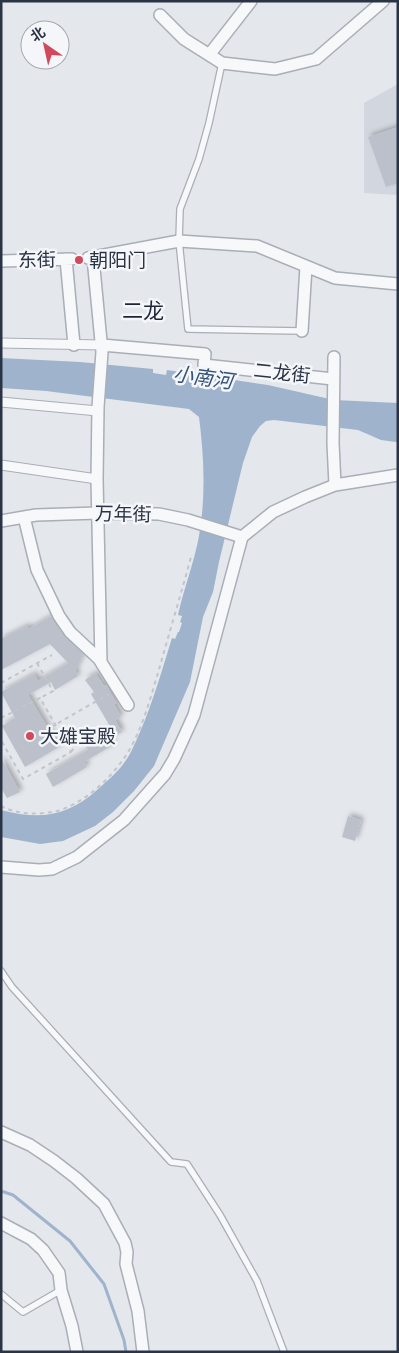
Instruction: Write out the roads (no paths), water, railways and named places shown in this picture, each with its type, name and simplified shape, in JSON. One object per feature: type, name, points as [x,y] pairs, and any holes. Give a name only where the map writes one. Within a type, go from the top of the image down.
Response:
[{"type":"street","points":[[209,55],[251,1]]},
{"type":"street","points":[[160,15],[184,38],[222,63],[275,69],[316,59],[383,1]]},
{"type":"street","points":[[101,662],[97,479],[98,409],[102,349],[91,258],[179,241],[257,246],[335,278],[398,284]]},
{"type":"street","name":"东街","points":[[1,260],[69,259],[74,345]]},
{"type":"street","points":[[302,331],[306,267]]},
{"type":"street","points":[[1,343],[74,345],[102,349]]},
{"type":"street","name":"二龙街","points":[[102,349],[205,354],[204,365],[333,378],[334,357]]},
{"type":"street","points":[[333,378],[335,485]]},
{"type":"street","points":[[1,402],[98,409]]},
{"type":"street","points":[[1,465],[97,479]]},
{"type":"street","points":[[1,867],[39,870],[52,869],[76,857],[124,820],[165,774],[194,715],[242,537],[273,512],[335,485],[398,475]]},
{"type":"street","name":"万年街","points":[[1,521],[24,517],[98,513],[159,514],[188,520],[242,537]]},
{"type":"street","points":[[24,517],[35,565],[58,616],[70,632],[101,662],[128,705]]},
{"type":"street","points":[[1,1132],[30,1145],[54,1161],[104,1204],[125,1243],[127,1252],[126,1264],[138,1312],[144,1351]]},
{"type":"street","points":[[1,1223],[31,1239],[43,1250],[59,1273],[61,1290],[72,1326],[77,1352]]},
{"type":"lane","points":[[222,63],[199,159],[180,209],[179,241],[188,329],[302,331]]},
{"type":"lane","points":[[1,971],[12,986],[171,1162],[187,1164],[220,1215],[257,1281],[284,1352]]},
{"type":"lane","points":[[1,1294],[23,1312],[61,1290]]},
{"type":"water","name":"小南河","points":[[1,358],[80,362],[153,369],[153,373],[166,375],[167,370],[268,385],[334,400],[398,403],[398,442],[381,440],[358,430],[274,420],[266,421],[260,426],[252,437],[243,463],[213,592],[203,617],[190,682],[154,766],[134,791],[113,812],[95,826],[63,841],[40,844],[1,837],[1,810],[28,815],[40,815],[52,814],[75,806],[97,790],[124,763],[145,721],[172,638],[175,639],[182,623],[180,622],[182,616],[178,615],[197,546],[201,521],[204,476],[202,447],[199,417],[189,409],[46,391],[1,388]]},
{"type":"waterway","points":[[1,1191],[13,1195],[70,1241],[104,1284],[124,1340],[126,1352]]},
{"type":"place","name":"朝阳门","points":[[79,260]]},
{"type":"place","name":"大雄宝殿","points":[[30,736]]},
{"type":"district","name":"二龙","points":[[143,311]]}]
